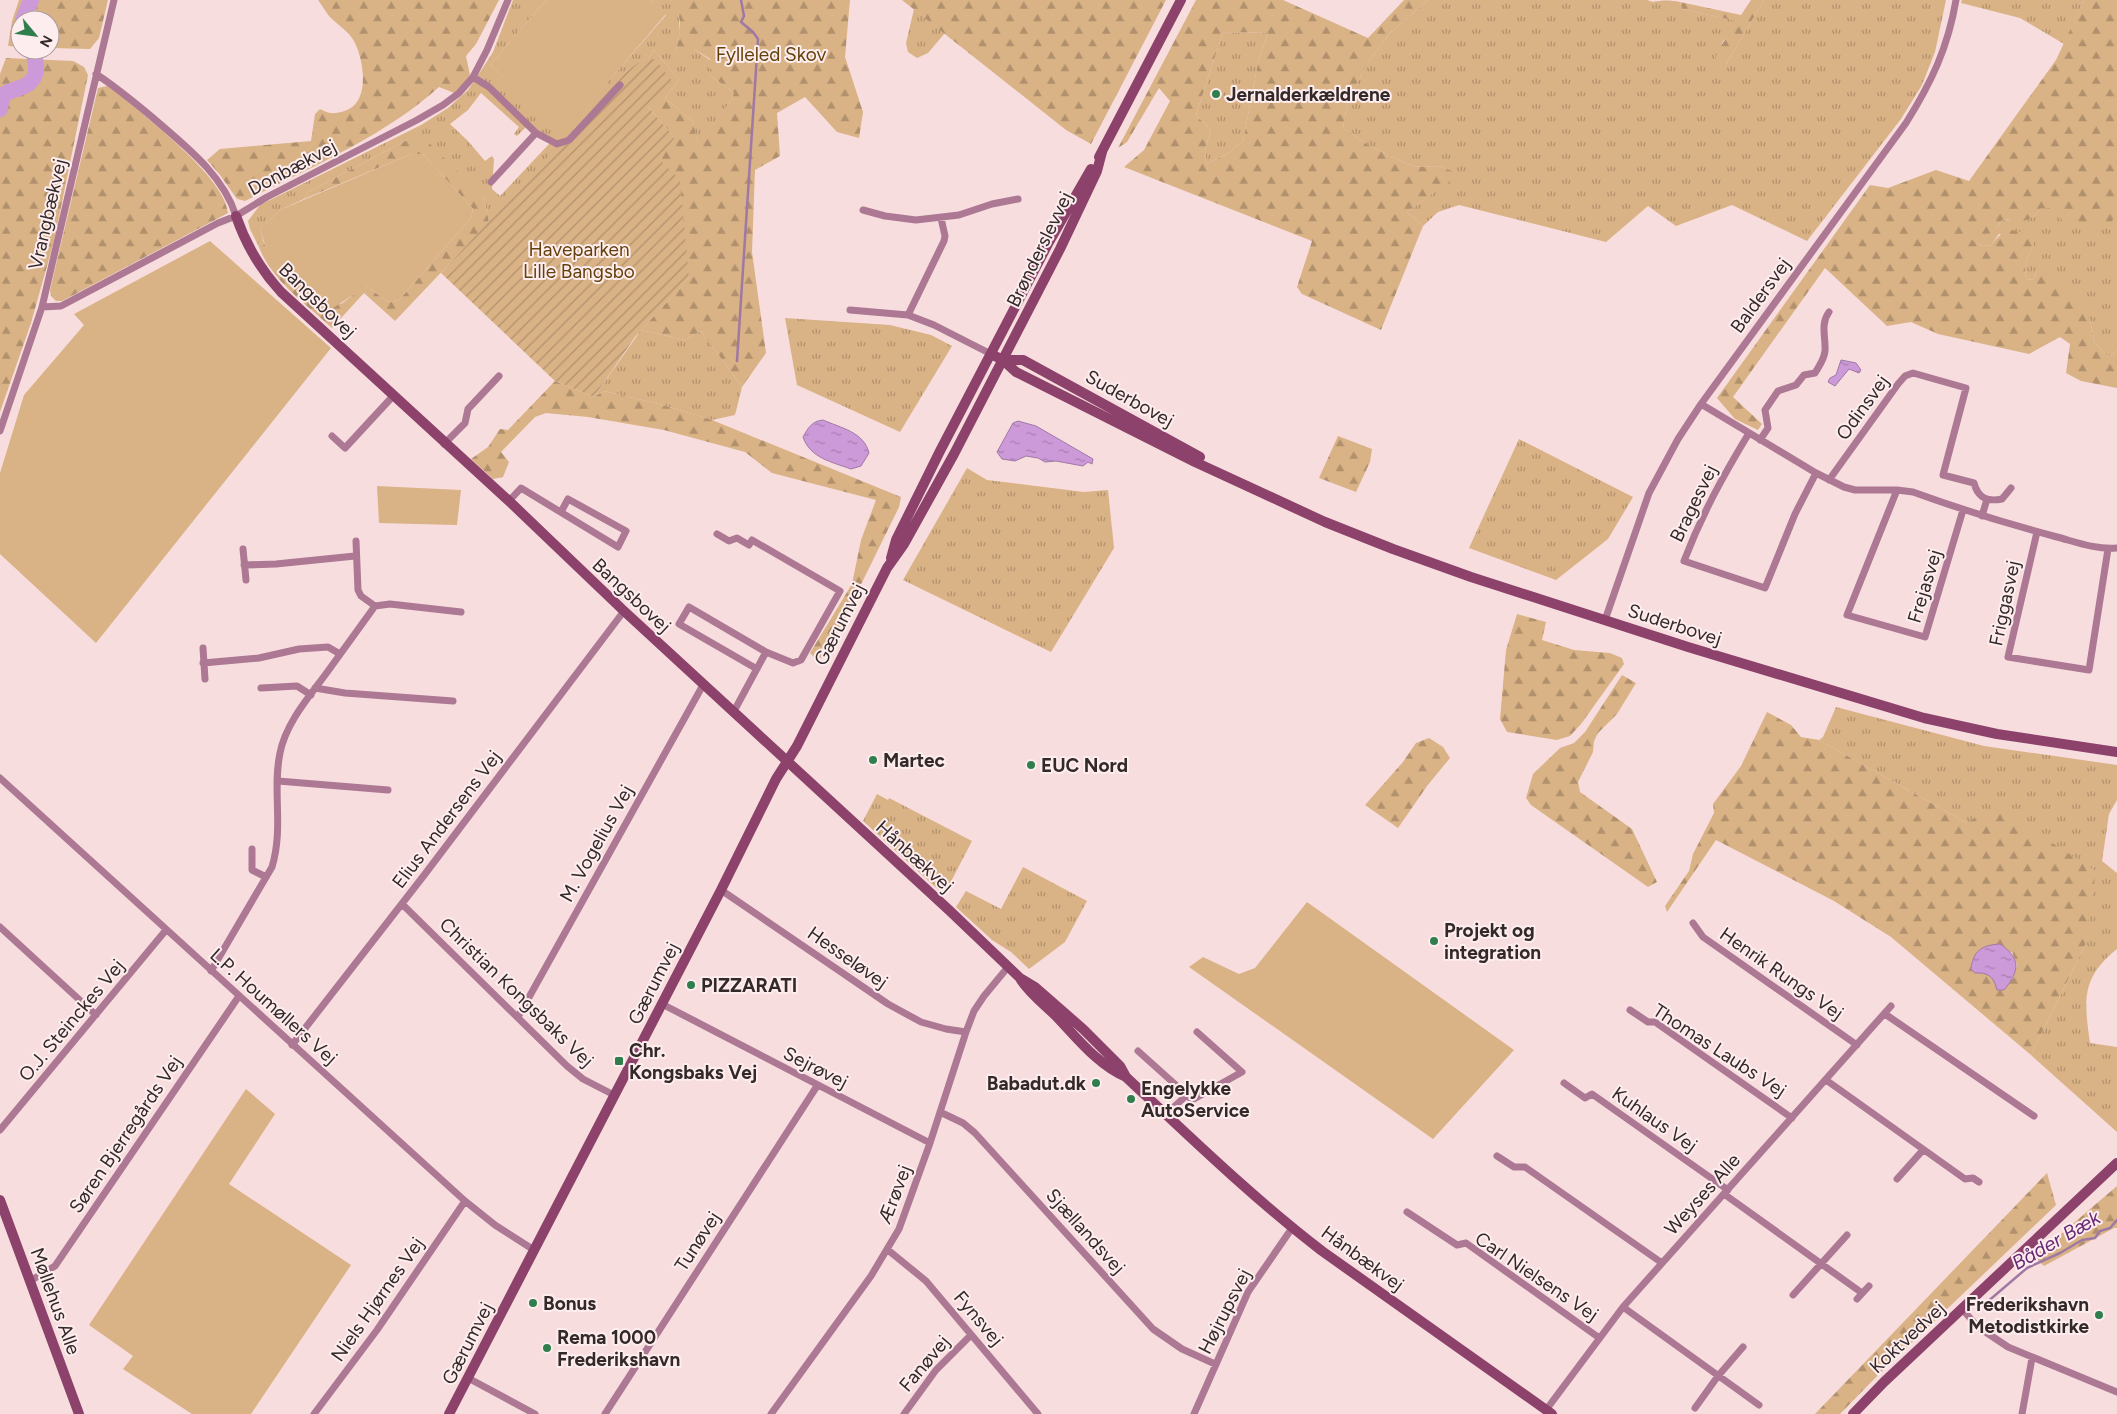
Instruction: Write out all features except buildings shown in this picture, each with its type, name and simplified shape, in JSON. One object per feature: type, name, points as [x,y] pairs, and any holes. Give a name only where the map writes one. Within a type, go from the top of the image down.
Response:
[{"type":"street","name":"Vrangbækvej","points":[[0,431],[42,307],[114,0]]},
{"type":"street","name":"Donbækvej","points":[[42,307],[61,306],[236,216],[267,197],[426,116],[459,93],[473,77],[508,0]]},
{"type":"street","name":"Brønderslevvej","points":[[991,354],[1049,242],[1102,152],[1181,0]]},
{"type":"street","name":"Baldersvej","points":[[1605,620],[1649,494],[1678,440],[1701,404],[1906,123],[1928,88],[1942,55],[1956,0]]},
{"type":"street","points":[[96,74],[114,85],[191,150],[231,201],[236,216]]},
{"type":"street","points":[[473,77],[489,87],[536,133],[557,144],[569,140],[620,85]]},
{"type":"street","points":[[491,182],[536,133]]},
{"type":"street","name":"Brønderslevvej","points":[[1003,360],[1060,249],[1097,171],[1102,152]]},
{"type":"street","points":[[863,210],[916,220],[959,215],[1018,198]]},
{"type":"street","name":"Bangsbovej","points":[[236,216],[244,238],[266,276],[280,292],[394,395],[444,444],[509,501],[786,762]]},
{"type":"street","points":[[908,315],[944,241],[945,236],[941,218]]},
{"type":"street","points":[[850,310],[908,315],[934,325],[991,354]]},
{"type":"street","points":[[1760,440],[1768,428],[1765,410],[1778,391],[1796,385],[1804,375],[1815,373],[1823,360],[1825,352],[1824,320],[1829,312]]},
{"type":"street","name":"Suderbovej","points":[[991,354],[1003,360],[1016,372],[1195,462],[1325,522],[1393,549],[1605,620],[1924,718],[1997,734],[2117,752]]},
{"type":"street","name":"Gærumvej","points":[[449,1414],[721,890],[776,779],[801,738],[887,568],[900,531],[991,354]]},
{"type":"street","name":"Gærumvej","points":[[887,568],[904,544],[950,462],[1003,360]]},
{"type":"street","name":"Odinsvej","points":[[1829,480],[1898,384],[1905,376],[1913,373],[1966,388],[1943,475],[1974,483],[1976,491],[1980,496],[1987,499]]},
{"type":"street","points":[[444,444],[465,423],[468,409],[499,376]]},
{"type":"street","points":[[332,436],[345,448],[394,395]]},
{"type":"street","points":[[1701,404],[1816,474],[1855,490],[1913,492],[1963,510],[2037,532],[2108,549],[2117,548]]},
{"type":"street","name":"Bragesvej","points":[[1749,433],[1705,510],[1684,561],[1765,588],[1788,529],[1816,474]]},
{"type":"street","name":"Bangsbovej","points":[[509,501],[521,488],[618,547],[626,531],[568,499],[561,512]]},
{"type":"street","points":[[1982,516],[1987,499],[2002,498],[2011,488]]},
{"type":"street","name":"Frejasvej","points":[[1897,490],[1848,615],[1925,636],[1963,510]]},
{"type":"street","name":"Friggasvej","points":[[2037,532],[2008,657],[2089,670],[2108,549]]},
{"type":"street","name":"Bangsbovej","points":[[717,534],[728,541],[737,538],[748,545],[752,540],[840,591],[801,660],[792,664],[766,652],[689,607],[679,624],[757,669]]},
{"type":"street","points":[[356,541],[355,556],[358,590],[361,596],[375,606],[390,604],[461,612]]},
{"type":"street","points":[[243,549],[246,580]]},
{"type":"street","points":[[244,565],[276,564],[355,556]]},
{"type":"street","points":[[211,971],[266,877],[276,852],[278,838],[278,768],[284,738],[313,692],[375,606]]},
{"type":"street","name":"Elius Andersens Vej","points":[[292,1045],[402,904],[624,611]]},
{"type":"street","points":[[204,663],[259,658],[299,649],[328,647],[340,654]]},
{"type":"street","points":[[203,648],[205,679]]},
{"type":"street","points":[[733,713],[766,652]]},
{"type":"street","name":"M. Vogelius Vej","points":[[518,1018],[703,685]]},
{"type":"street","points":[[261,688],[297,686],[313,692],[453,701]]},
{"type":"street","name":"Hånbækvej","points":[[786,762],[950,911],[1020,978],[1035,987],[1083,1028],[1120,1066],[1126,1077],[1292,1228],[1549,1412]]},
{"type":"street","name":"L.P. Houmøllers Vej","points":[[0,778],[465,1200],[501,1230],[534,1250]]},
{"type":"street","points":[[278,781],[388,790]]},
{"type":"street","points":[[252,848],[252,870],[266,877]]},
{"type":"street","name":"Hesseløvej","points":[[721,890],[888,1004],[920,1022],[966,1032]]},
{"type":"street","name":"Christian Kongsbaks Vej","points":[[402,904],[566,1066],[583,1079],[614,1095]]},
{"type":"street","name":"Henrik Rungs Vej","points":[[1693,923],[1703,937],[1857,1045]]},
{"type":"street","points":[[0,927],[96,1015]]},
{"type":"street","name":"O.J. Steinckes Vej","points":[[0,1130],[166,930]]},
{"type":"street","name":"Ærøvej","points":[[771,1414],[849,1308],[888,1250],[909,1204],[974,1012],[984,996],[1008,967]]},
{"type":"street","name":"Søren Bjerregårds Vej","points":[[30,1281],[55,1266],[239,996]]},
{"type":"street","name":"Sejrøvej","points":[[662,1004],[930,1143]]},
{"type":"street","name":"Weyses Alle","points":[[1549,1412],[1598,1337],[1622,1307],[1891,1006]]},
{"type":"street","name":"Thomas Laubs Vej","points":[[1630,1010],[1648,1022],[1655,1022],[1792,1118]]},
{"type":"street","points":[[1885,1014],[2034,1116]]},
{"type":"street","points":[[1138,1051],[1192,1100],[1242,1072],[1197,1032]]},
{"type":"street","points":[[1826,1080],[1965,1179],[1972,1178],[1979,1182]]},
{"type":"street","name":"Kuhlaus Vej","points":[[1564,1083],[1585,1098],[1592,1094],[1726,1192]]},
{"type":"street","name":"Tunøvej","points":[[605,1414],[817,1086]]},
{"type":"street","points":[[1166,1114],[1187,1095]]},
{"type":"street","name":"Sjællandsvej","points":[[940,1112],[963,1123],[975,1133],[1153,1329],[1182,1349],[1215,1364]]},
{"type":"street","points":[[1897,1178],[1923,1150]]},
{"type":"street","points":[[1497,1156],[1514,1167],[1525,1167],[1662,1263]]},
{"type":"street","name":"Koktvedvej","points":[[1853,1414],[1884,1382],[2117,1163]]},
{"type":"street","points":[[1726,1192],[1821,1264],[1859,1296],[1869,1286]]},
{"type":"street","name":"Møllehus Alle","points":[[0,1200],[79,1414]]},
{"type":"street","name":"Niels Hjørnes Vej","points":[[314,1414],[376,1330],[465,1200]]},
{"type":"street","name":"Carl Nielsens Vej","points":[[1407,1212],[1457,1246],[1466,1242],[1598,1337]]},
{"type":"street","name":"Højrupsvej","points":[[1194,1414],[1248,1292],[1292,1228]]},
{"type":"street","points":[[1793,1295],[1847,1235]]},
{"type":"street","name":"Fynsvej","points":[[888,1250],[926,1280],[1038,1414]]},
{"type":"street","points":[[1622,1307],[1759,1405]]},
{"type":"street","points":[[1962,1309],[1978,1327],[1992,1338],[2032,1358],[2117,1392]]},
{"type":"street","name":"Fanøvej","points":[[904,1414],[936,1370],[971,1335]]},
{"type":"street","points":[[1695,1408],[1718,1376],[1743,1347]]},
{"type":"street","points":[[2022,1414],[2032,1358]]},
{"type":"street","points":[[468,1378],[535,1414]]},
{"type":"green space","points":[[19,0],[108,0],[99,38],[90,49],[60,48],[60,10],[16,10]]},
{"type":"green space","points":[[318,0],[499,0],[476,44],[466,56],[470,75],[457,94],[439,87],[395,121],[347,150],[245,201],[237,199],[207,160],[220,149],[311,141],[315,114],[320,109],[331,113],[342,112],[356,103],[360,96],[363,86],[363,75],[356,45],[350,35],[329,16]]},
{"type":"green space","points":[[513,0],[546,0],[490,65],[566,130],[666,15],[650,0],[670,0],[678,9],[680,32],[675,54],[694,49],[710,60],[710,75],[734,93],[731,101],[698,144],[693,122],[665,98],[679,80],[654,50],[648,59],[643,59],[629,69],[489,222],[484,198],[409,139],[308,192],[304,199],[280,210],[260,229],[263,240],[258,245],[248,221],[260,205],[421,125],[448,108],[468,90],[493,52]],"holes":[[[481,93],[519,127],[514,134],[517,136],[530,123],[550,143],[500,196],[492,189],[494,159],[492,156],[485,161],[450,124],[468,110]]]},
{"type":"green space","points":[[546,0],[650,0],[666,14],[566,131],[490,65]]},
{"type":"green space","name":"Fylleled Skov","points":[[670,0],[850,0],[845,57],[863,112],[859,138],[837,132],[805,97],[777,113],[780,156],[755,170],[752,252],[766,353],[742,387],[701,331],[685,340],[641,330],[689,278],[657,158],[675,138],[648,107],[655,59],[648,59],[654,50],[679,80],[665,98],[693,122],[698,143],[731,101],[734,93],[710,75],[710,59],[694,49],[684,59],[675,54],[680,26],[678,13]]},
{"type":"green space","points":[[902,0],[1166,0],[1091,144],[1066,130]]},
{"type":"green space","points":[[1196,0],[1283,0],[1368,38],[1404,0],[1428,0],[1390,33],[1369,61],[1348,100],[1343,128],[1370,146],[1407,164],[1420,167],[1439,166],[1460,174],[1407,212],[1423,226],[1381,330],[1302,294],[1297,287],[1312,241],[1124,167],[1144,150],[1170,101],[1159,88],[1127,142],[1118,148]],"holes":[[[1223,32],[1268,33],[1258,63],[1243,141],[1227,154],[1206,164],[1205,150],[1211,130],[1196,115]]]},
{"type":"green space","points":[[1428,0],[1647,0],[1653,2],[1666,0],[1680,2],[1682,9],[1738,21],[1730,35],[1723,41],[1715,64],[1726,64],[1764,0],[1946,0],[1935,52],[1922,85],[1901,119],[1807,241],[1732,205],[1676,226],[1648,206],[1606,242],[1459,205],[1438,212],[1423,226],[1407,212],[1459,174],[1439,166],[1420,167],[1407,164],[1370,146],[1343,128],[1348,100],[1369,61],[1390,33]]},
{"type":"green space","points":[[1751,0],[1764,0],[1726,64],[1715,64],[1718,52],[1737,21],[1682,9],[1680,2],[1741,15]]},
{"type":"green space","points":[[1962,0],[2084,0],[2064,44],[2020,18],[1961,3]]},
{"type":"green space","points":[[2084,0],[2117,0],[2117,201],[2112,223],[2088,227],[2064,223],[2054,208],[2042,208],[2033,217],[2017,224],[2010,219],[2002,220],[1996,229],[1985,235],[1972,231],[1963,235],[1983,246],[1991,245],[2000,235],[2010,231],[2020,232],[2033,237],[2034,245],[2025,263],[2026,279],[2033,280],[2036,273],[2073,292],[2090,321],[2095,343],[2108,357],[2117,351],[2117,388],[2081,381],[2066,373],[2070,344],[2060,337],[2029,354],[1938,334],[1911,322],[1887,326],[1825,268],[1733,397],[1762,424],[1758,430],[1735,419],[1717,398],[1870,185],[1888,188],[1936,170],[1969,181],[2056,60]]},
{"type":"green space","points":[[914,9],[945,33],[928,53],[917,58],[908,52],[906,43]]},
{"type":"green space","points":[[1223,32],[1268,33],[1258,63],[1243,141],[1227,154],[1206,164],[1205,150],[1211,130],[1196,115]]},
{"type":"green space","points":[[6,58],[10,58],[10,60],[73,61],[84,67],[88,75],[54,241],[31,323],[0,412],[0,74]]},
{"type":"green space","name":"Haveparken Lille Bangsbo","points":[[643,59],[655,59],[672,81],[648,107],[675,138],[658,158],[680,180],[689,278],[635,337],[594,397],[555,381],[441,273],[629,69]]},
{"type":"green space","points":[[107,86],[164,132],[199,166],[224,199],[228,213],[62,301],[56,301],[51,296],[50,290],[98,88]]},
{"type":"green space","points":[[409,139],[426,140],[484,198],[489,222],[395,321],[364,293],[332,328],[280,280],[264,258],[258,245],[263,240],[266,248],[341,304],[367,286],[388,302],[399,300],[471,218],[473,209],[423,154],[411,154],[304,199],[308,192]]},
{"type":"green space","points":[[411,154],[423,154],[473,209],[471,218],[399,300],[388,302],[367,286],[333,308],[325,306],[278,265],[266,248],[260,229],[280,210]]},
{"type":"green space","points":[[2117,201],[2117,351],[2108,357],[2095,343],[2090,321],[2036,273],[2033,280],[2026,279],[2025,263],[2034,245],[1999,234],[1991,245],[1983,246],[1962,235],[1972,231],[1996,229],[2002,220],[2033,217],[2042,208]]},
{"type":"green space","points":[[210,241],[331,348],[96,643],[0,554],[0,473],[24,395],[84,325],[74,314]]},
{"type":"green space","points":[[785,318],[890,325],[931,335],[952,346],[900,432],[797,385]]},
{"type":"green space","points":[[641,330],[685,340],[701,331],[742,387],[735,415],[712,420],[659,404],[604,391],[594,397]]},
{"type":"green space","points":[[555,381],[594,397],[604,391],[659,404],[712,420],[901,497],[899,507],[825,658],[814,657],[810,653],[852,584],[861,540],[876,500],[772,473],[745,452],[664,430],[588,417],[546,413],[535,417],[501,452],[509,462],[503,477],[493,479],[471,459],[488,447],[500,429],[508,430]]},
{"type":"green space","points":[[1338,436],[1372,449],[1370,462],[1356,492],[1319,478]]},
{"type":"green space","points":[[1519,439],[1633,497],[1608,539],[1556,580],[1469,548]]},
{"type":"green space","points":[[967,468],[987,480],[1084,492],[1108,490],[1114,548],[1051,652],[903,580]]},
{"type":"green space","points":[[377,486],[461,490],[457,525],[379,523]]},
{"type":"green space","points":[[1517,614],[1546,622],[1542,640],[1574,650],[1610,653],[1622,658],[1624,664],[1581,724],[1570,736],[1557,740],[1507,732],[1500,719],[1506,650]]},
{"type":"green space","points":[[1622,675],[1636,683],[1617,714],[1598,733],[1594,741],[1593,752],[1578,782],[1580,792],[1632,829],[1657,882],[1648,887],[1531,805],[1526,798],[1533,774],[1560,748],[1574,743],[1585,732]]},
{"type":"green space","points":[[1836,707],[1984,746],[2117,765],[2117,800],[2109,814],[2102,861],[2117,873],[2117,949],[2105,960],[2091,980],[2086,1002],[2090,1043],[2117,1047],[2117,1132],[2031,1055],[2085,945],[1967,823],[1819,740],[1823,737]]},
{"type":"green space","points":[[1767,712],[1791,725],[1801,737],[1819,740],[1967,823],[1994,806],[2096,871],[2085,945],[2031,1055],[1891,937],[1834,901],[1716,840],[1667,912],[1665,906],[1689,871],[1693,854],[1714,813],[1713,804],[1741,766]],"holes":[[[2012,952],[2017,965],[2013,979],[1994,980],[1985,972],[1975,973],[1971,969],[1972,960]]]},
{"type":"green space","points":[[1429,738],[1443,747],[1450,758],[1427,786],[1398,828],[1365,805],[1403,762],[1416,743]]},
{"type":"green space","points":[[877,794],[888,800],[889,798],[972,841],[944,895],[863,821]]},
{"type":"green space","points":[[1023,867],[1087,901],[1065,942],[1029,969],[1011,952],[992,940],[956,907],[966,891],[1001,909]]},
{"type":"green space","points":[[1307,902],[1514,1050],[1433,1139],[1189,967],[1203,957],[1239,974],[1255,968]]},
{"type":"green space","points":[[246,1089],[275,1114],[229,1184],[351,1265],[251,1414],[192,1414],[123,1369],[133,1356],[89,1325]]},
{"type":"green space","points":[[2047,1173],[2056,1205],[1878,1375],[1840,1414],[1815,1414]]},
{"type":"green space","points":[[2117,1186],[2117,1228],[2044,1266],[2034,1257]]},
{"type":"water","points":[[1841,360],[1856,363],[1861,370],[1859,373],[1849,369],[1835,386],[1828,382],[1830,378],[1836,375]]},
{"type":"water","points":[[823,420],[857,435],[862,440],[869,453],[861,466],[851,469],[829,461],[816,455],[806,444],[803,437],[809,428],[813,423]]},
{"type":"water","points":[[1018,421],[1036,426],[1093,459],[1092,464],[1088,462],[1083,466],[1056,461],[1045,462],[1038,458],[1026,456],[1015,461],[1002,459],[997,452],[1013,423]]},
{"type":"water","points":[[2000,944],[2012,954],[2016,965],[2013,977],[2004,990],[1997,990],[1990,976],[1984,973],[1975,973],[1971,969],[1974,957],[1980,950],[1984,947]]},
{"type":"waterway","points":[[27,10],[31,0]]},
{"type":"waterway","points":[[737,361],[758,39],[741,22],[744,16],[741,0]]},
{"type":"waterway","points":[[0,109],[5,94],[32,81],[36,70],[35,60]]},
{"type":"waterway","name":"Båder Bæk","points":[[1986,1303],[2027,1268],[2060,1253],[2082,1240],[2095,1238],[2100,1231],[2110,1228],[2117,1220]]},
{"type":"place","name":"Jernalderkældrene","points":[[1216,94]]},
{"type":"place","name":"Martec","points":[[873,760]]},
{"type":"place","name":"EUC Nord","points":[[1031,765]]},
{"type":"place","name":"Projekt og integration","points":[[1434,941]]},
{"type":"place","name":"PIZZARATI","points":[[691,985]]},
{"type":"place","name":"Chr. Kongsbaks Vej","points":[[619,1061]]},
{"type":"place","name":"Babadut.dk","points":[[1096,1083]]},
{"type":"place","name":"Engelykke AutoService","points":[[1131,1099]]},
{"type":"place","name":"Bonus","points":[[533,1303]]},
{"type":"place","name":"Frederikshavn Metodistkirke","points":[[2099,1315]]},
{"type":"place","name":"Rema 1000 Frederikshavn","points":[[547,1348]]}]
